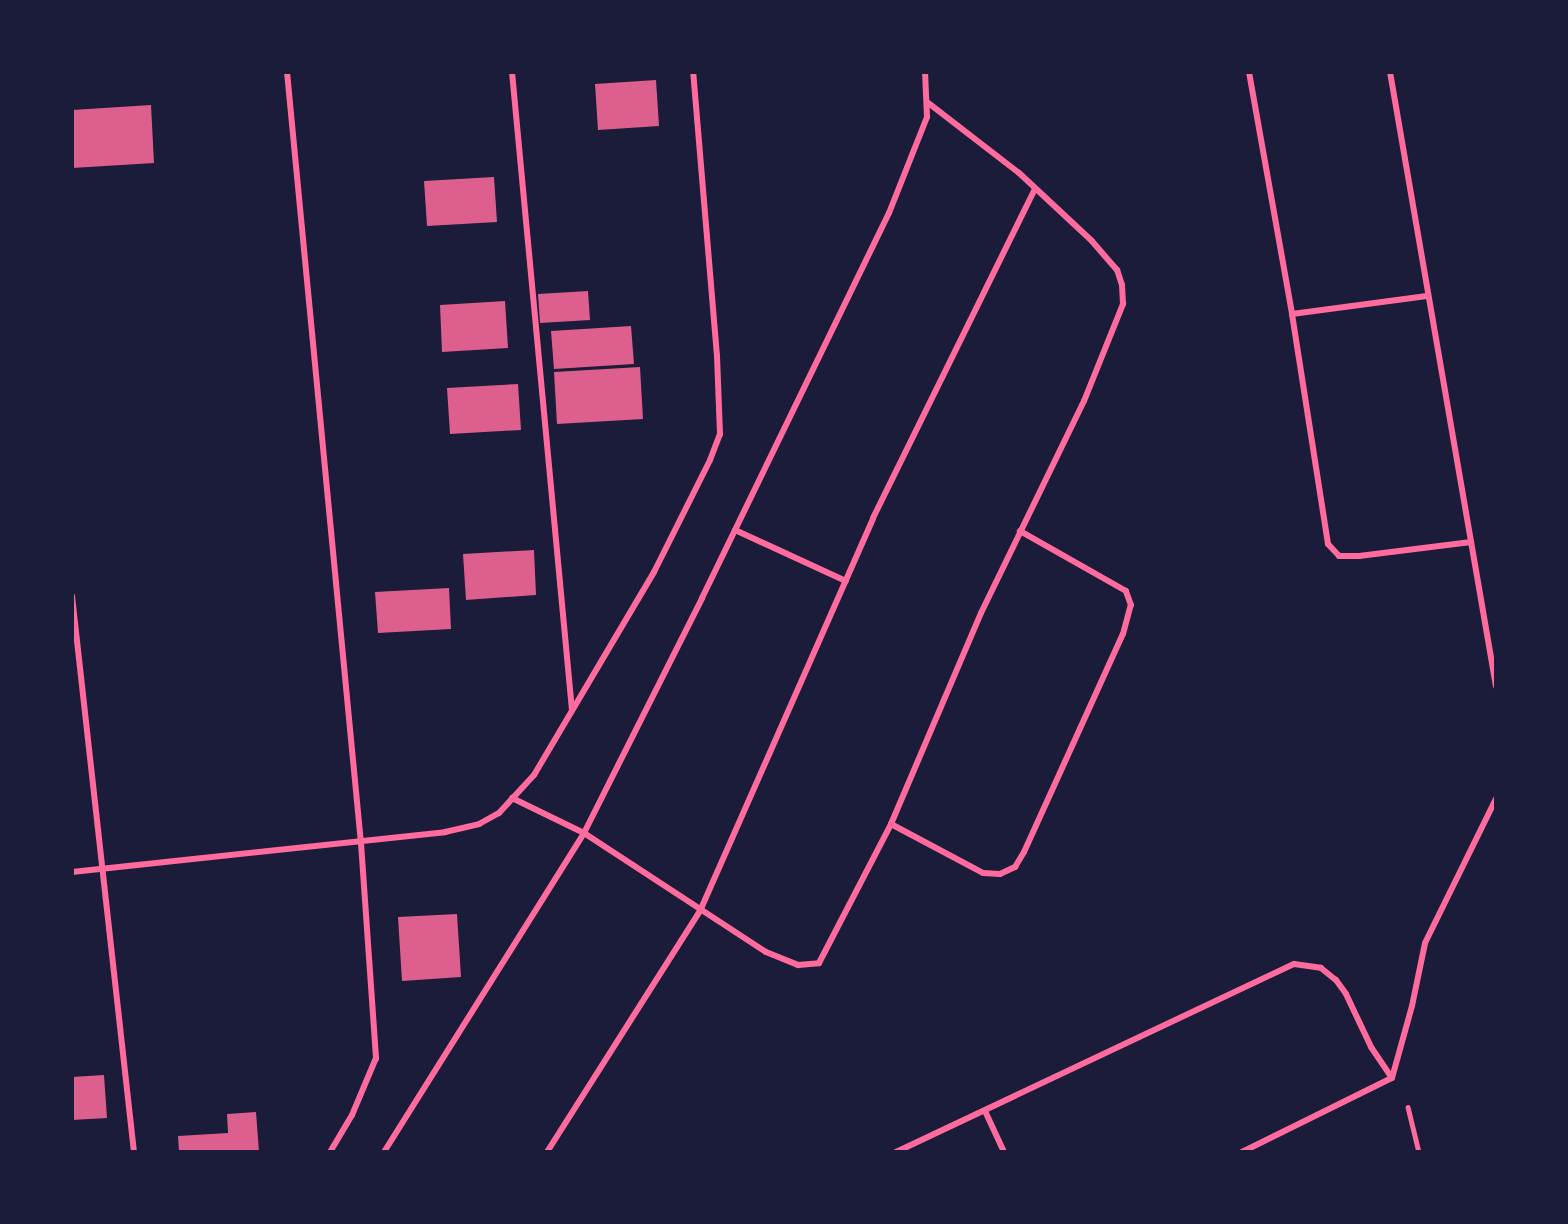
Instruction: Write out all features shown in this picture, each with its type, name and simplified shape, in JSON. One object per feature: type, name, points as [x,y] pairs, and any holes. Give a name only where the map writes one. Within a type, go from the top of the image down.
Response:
[{"type":"street","points":[[287,72],[361,843],[376,1058],[352,1115],[330,1152]]},
{"type":"street","points":[[512,72],[572,710]]},
{"type":"street","points":[[72,872],[361,843],[446,832],[479,824],[499,813],[534,775],[654,572],[710,460],[720,434],[717,356],[693,72]]},
{"type":"street","points":[[384,1152],[584,833],[889,213],[927,117],[925,72]]},
{"type":"street","points":[[1249,72],[1292,314],[1328,544],[1339,556],[1359,556],[1471,542]]},
{"type":"street","points":[[1390,72],[1496,686]]},
{"type":"street","points":[[512,798],[584,833],[700,911],[766,952],[798,965],[819,963],[891,824],[981,613],[1084,401],[1123,304],[1122,285],[1117,270],[1092,241],[1019,173],[927,102]]},
{"type":"street","points":[[547,1152],[700,911],[873,518],[1035,189]]},
{"type":"street","points":[[1292,314],[1427,296]]},
{"type":"street","points":[[735,530],[846,581]]},
{"type":"street","points":[[891,824],[983,873],[1000,874],[1015,867],[1024,852],[1123,634],[1131,605],[1126,591],[1020,531]]},
{"type":"street","points":[[72,596],[134,1152]]},
{"type":"street","points":[[1242,1152],[1392,1077],[1412,1006],[1425,943],[1496,798]]},
{"type":"street","points":[[896,1152],[1294,964],[1321,968],[1336,980],[1346,994],[1371,1047],[1392,1077]]},
{"type":"street","points":[[985,1111],[1004,1152]]},
{"type":"lane","points":[[1408,1107],[1419,1152]]},
{"type":"building","points":[[656,80],[659,126],[598,130],[595,84]]},
{"type":"building","points":[[151,105],[154,163],[72,168],[72,110]]},
{"type":"building","points":[[494,177],[497,222],[427,226],[424,181]]},
{"type":"building","points":[[588,291],[590,320],[540,323],[538,294]]},
{"type":"building","points":[[505,301],[508,348],[442,352],[440,305]]},
{"type":"building","points":[[631,326],[634,364],[554,369],[551,331]]},
{"type":"building","points":[[640,367],[643,419],[557,424],[554,372]]},
{"type":"building","points":[[518,384],[521,430],[450,434],[447,388]]},
{"type":"building","points":[[534,550],[536,595],[466,600],[463,554]]},
{"type":"building","points":[[449,588],[451,629],[378,633],[375,592]]},
{"type":"building","points":[[457,914],[461,977],[402,981],[398,917]]},
{"type":"building","points":[[104,1075],[107,1118],[72,1120],[72,1077]]},
{"type":"building","points":[[256,1112],[259,1152],[179,1152],[178,1136],[228,1133],[227,1114]]}]
